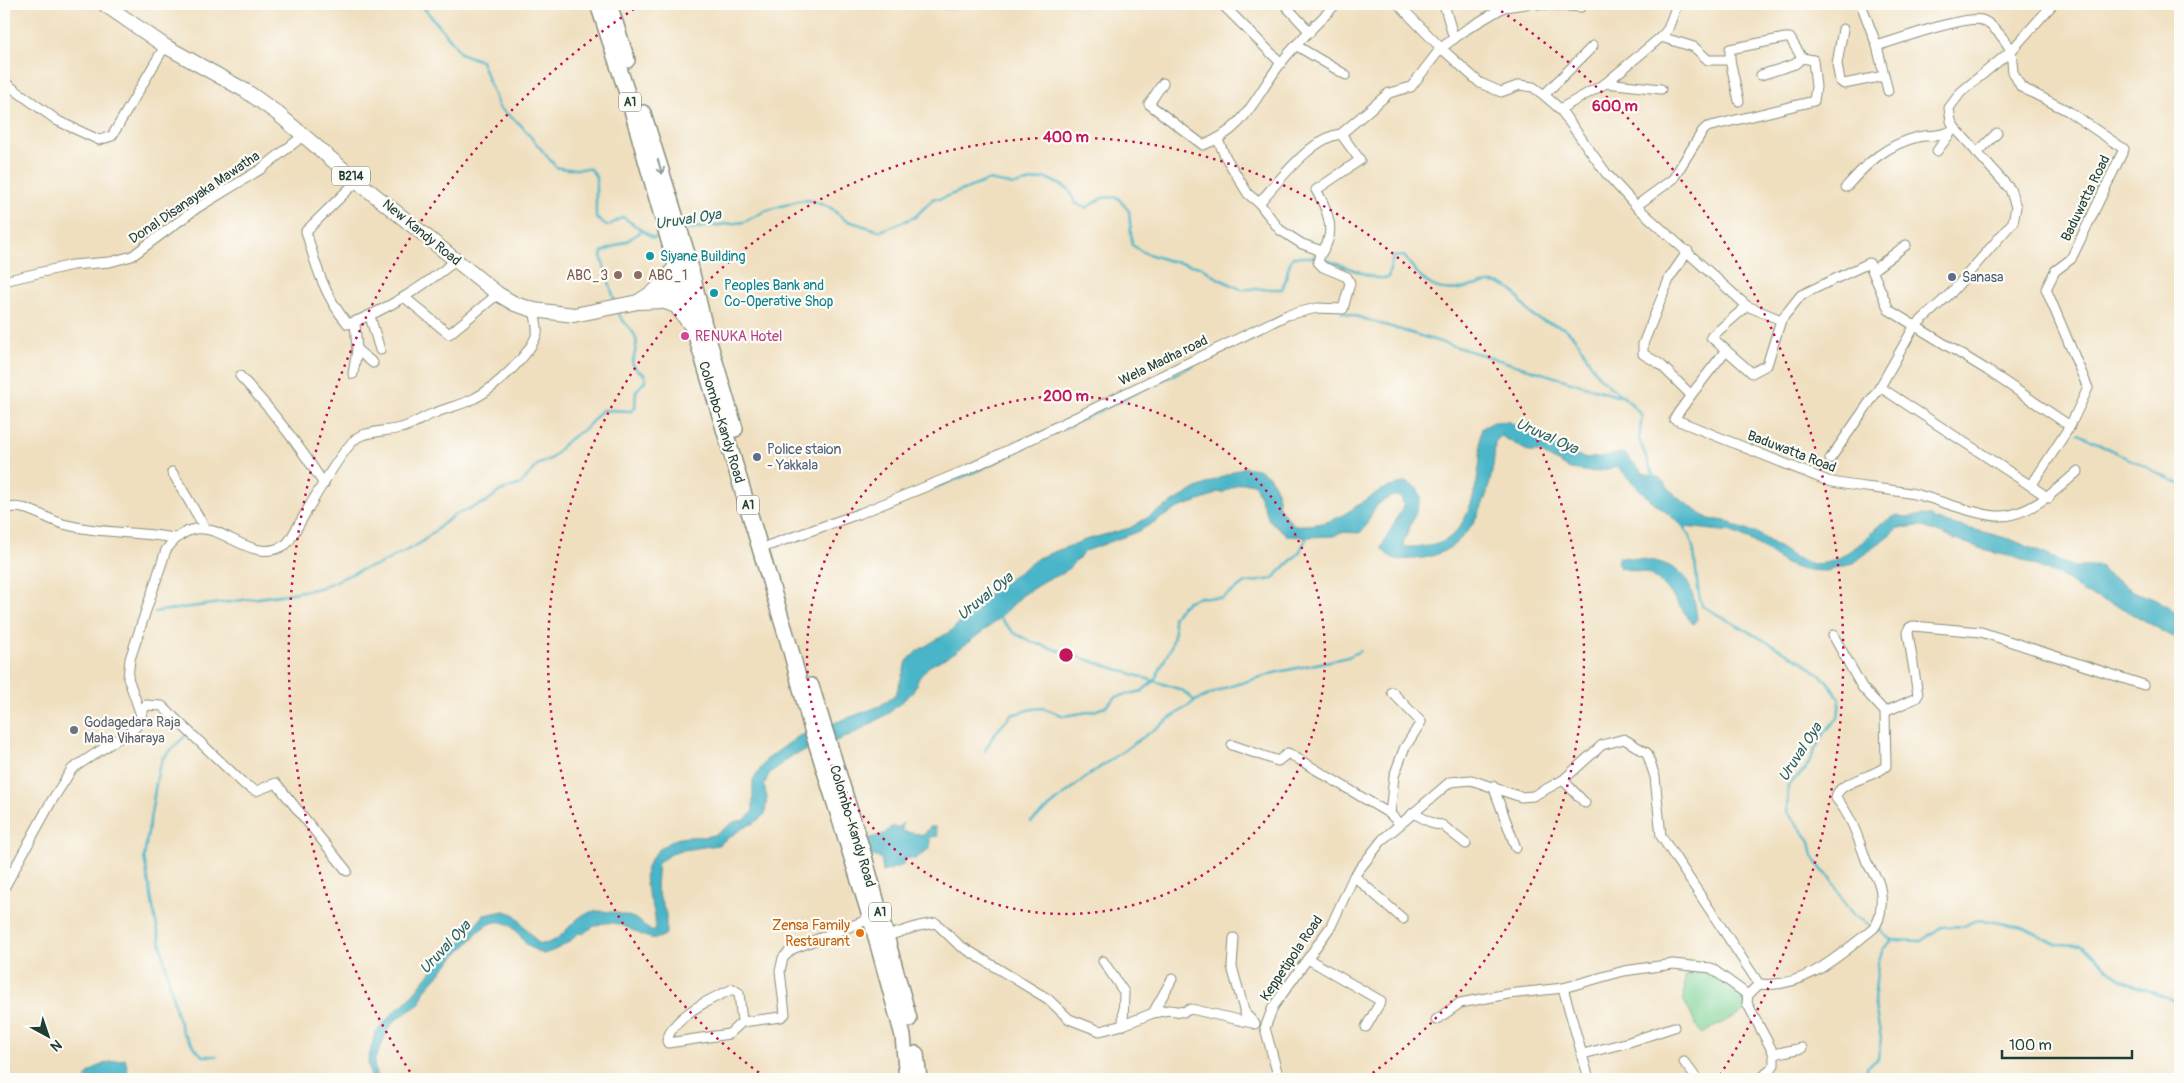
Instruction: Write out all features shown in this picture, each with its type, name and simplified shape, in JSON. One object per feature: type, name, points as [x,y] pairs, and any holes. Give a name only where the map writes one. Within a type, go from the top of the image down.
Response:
[{"type":"highway","name":"Colombo-Kandy Road","points":[[598,4],[664,200]]},
{"type":"highway","name":"Colombo-Kandy Road","points":[[610,4],[679,256],[716,368],[770,545],[780,596]]},
{"type":"highway","name":"Colombo-Kandy Road","points":[[690,288],[694,329],[780,596],[816,723],[876,917],[903,1036],[907,1079]]},
{"type":"highway","name":"Colombo-Kandy Road","points":[[876,917],[887,936],[913,1035],[919,1079]]},
{"type":"main road","name":"New Kandy Road","points":[[104,4],[165,46],[246,91],[277,113],[357,181],[498,294],[515,304],[534,310],[574,315],[633,303],[690,288]]},
{"type":"main road","points":[[679,256],[659,296],[676,306],[694,329]]},
{"type":"street","points":[[947,4],[954,4]]},
{"type":"street","points":[[1222,4],[1281,63]]},
{"type":"street","points":[[1284,4],[1310,32]]},
{"type":"street","points":[[1163,83],[1149,104],[1203,146],[1218,140],[1246,116],[1281,63],[1336,4]]},
{"type":"street","points":[[1398,4],[1441,48],[1480,83],[1501,92],[1520,85],[1533,86],[1544,95],[1560,109],[1606,173],[1636,206],[1747,306],[1781,320]]},
{"type":"street","points":[[1444,4],[1454,39]]},
{"type":"street","points":[[1259,202],[1306,153],[1332,135],[1342,134],[1389,94],[1411,88],[1441,48],[1504,7],[1526,4]]},
{"type":"street","points":[[1538,4],[1581,7]]},
{"type":"street","points":[[1560,109],[1606,83],[1661,37],[1668,29],[1677,4]]},
{"type":"street","points":[[1860,4],[1877,46],[1888,91]]},
{"type":"street","points":[[1953,130],[1949,108],[1962,92],[2010,49],[2053,4]]},
{"type":"street","points":[[1877,46],[1941,25],[1981,20],[1989,24],[2010,49]]},
{"type":"street","points":[[1843,30],[1838,64],[1840,81],[1844,84],[1884,76]]},
{"type":"street","points":[[1661,37],[1694,47],[1708,60],[1730,60]]},
{"type":"street","points":[[1636,206],[1674,179],[1702,132],[1707,127],[1814,101],[1816,87],[1813,60],[1802,58],[1790,38],[1730,50],[1730,60],[1739,101]]},
{"type":"street","points":[[4,82],[58,121],[99,140],[112,136],[165,46]]},
{"type":"street","points":[[1297,46],[1346,75]]},
{"type":"street","points":[[1544,95],[1593,46]]},
{"type":"street","name":"Baduwatta Road","points":[[2010,49],[2013,72],[2021,87],[2068,112],[2124,149],[2071,259],[2055,271],[2046,289],[2088,388],[2070,426],[2031,486]]},
{"type":"street","points":[[1761,75],[1795,64],[1802,58]]},
{"type":"street","points":[[1606,83],[1662,89]]},
{"type":"street","points":[[1937,151],[1953,130]]},
{"type":"street","points":[[1846,187],[1868,162],[1891,146],[1953,130]]},
{"type":"street","name":"Baduwatta Road","points":[[1830,459],[1880,387],[1916,328],[2013,222],[2016,207],[2010,189],[1953,130]]},
{"type":"street","points":[[1977,153],[1997,133]]},
{"type":"street","points":[[1319,258],[1329,240],[1329,227],[1324,204],[1316,190],[1360,160],[1342,134]]},
{"type":"street","name":"Donal Disanayaka Mawatha","points":[[4,281],[72,265],[110,262],[132,256],[198,208],[261,169],[303,136]]},
{"type":"street","points":[[1218,140],[1225,156],[1248,194],[1259,202],[1280,230],[1302,244],[1319,250],[1319,258]]},
{"type":"street","points":[[357,181],[306,231],[316,270],[339,314],[348,324],[370,316],[404,297],[457,260]]},
{"type":"street","points":[[1873,270],[1906,246]]},
{"type":"street","points":[[1688,251],[1670,277],[1643,344],[1643,354],[1660,364],[1692,395],[1726,350]]},
{"type":"street","name":"Wela Madha road","points":[[770,545],[861,513],[969,469],[1287,315],[1317,308],[1343,309],[1350,283],[1348,277],[1323,267],[1319,258]]},
{"type":"street","points":[[1747,306],[1711,337],[1752,373],[1767,365],[1781,320],[1801,295],[1869,263],[1889,310],[1987,370],[2070,426]]},
{"type":"street","points":[[404,297],[449,334],[498,294]]},
{"type":"street","points":[[141,714],[128,678],[130,659],[166,550],[174,538],[188,530],[205,528],[218,531],[251,548],[268,551],[286,544],[345,451],[359,436],[403,427],[434,413],[476,398],[494,384],[531,348],[538,331],[534,310]]},
{"type":"street","points":[[370,316],[380,350]]},
{"type":"street","points":[[353,374],[357,350],[355,322]]},
{"type":"street","points":[[357,350],[373,363]]},
{"type":"street","points":[[240,376],[278,420],[324,484]]},
{"type":"street","points":[[1880,387],[2049,498]]},
{"type":"street","name":"Baduwatta Road","points":[[1692,395],[1674,419],[1828,481],[1847,485],[1876,487],[1910,494],[1997,516],[2019,511],[2049,498],[2078,471]]},
{"type":"street","points":[[172,472],[205,528]]},
{"type":"street","points":[[4,509],[11,506],[40,513],[60,523],[102,532],[174,538]]},
{"type":"street","points":[[1886,712],[1916,698],[1918,695],[1908,633],[1909,628],[1913,626],[1981,632],[2144,685]]},
{"type":"street","points":[[1761,1079],[1774,1065],[1774,1054],[1747,1003],[1748,995],[1759,984],[1773,986],[1798,980],[1818,970],[1874,927],[1882,903],[1878,882],[1868,864],[1849,814],[1836,798],[1837,792],[1842,786],[1879,773],[1886,766],[1886,712],[1862,688],[1833,635]]},
{"type":"street","points":[[1390,814],[1394,776],[1404,749],[1421,722],[1392,692]]},
{"type":"street","points":[[4,888],[51,802],[72,769],[136,726],[146,705],[162,706],[244,784],[256,791],[276,783],[347,871]]},
{"type":"street","name":"Keppetipola Road","points":[[1264,1028],[1273,1007],[1331,926],[1354,876],[1383,839],[1432,796],[1450,782],[1471,780],[1521,797],[1533,796],[1564,780],[1602,745],[1624,739],[1647,754],[1655,777],[1661,836],[1759,984]]},
{"type":"street","points":[[1232,746],[1278,760],[1288,754],[1390,814],[1400,824]]},
{"type":"street","points":[[1564,780],[1585,803]]},
{"type":"street","points":[[1493,786],[1516,848]]},
{"type":"street","points":[[1413,813],[1434,824],[1442,825],[1466,844]]},
{"type":"street","points":[[1354,876],[1403,919]]},
{"type":"street","points":[[742,1022],[740,993],[733,989],[705,1001],[692,1011],[673,1028],[667,1040],[668,1042],[730,1034],[742,1022],[781,1017],[785,1014],[780,972],[783,958],[792,949],[876,917]]},
{"type":"street","points":[[887,936],[919,926],[936,924],[959,945],[1048,999],[1069,1019],[1100,1031],[1123,1025],[1153,1013],[1169,1010],[1183,1012],[1191,1009],[1252,1023],[1264,1028],[1279,1079]]},
{"type":"street","points":[[1234,938],[1232,967],[1245,1013],[1252,1023]]},
{"type":"street","points":[[1308,959],[1381,1001],[1366,1026]]},
{"type":"street","points":[[1104,961],[1124,992],[1123,1025]]},
{"type":"street","points":[[1436,1020],[1460,1003],[1508,994],[1563,988],[1624,971],[1673,964],[1711,968],[1748,995]]},
{"type":"street","points":[[1153,1013],[1172,979]]},
{"type":"street","points":[[1563,988],[1589,1079]]},
{"type":"street","points":[[1583,1054],[1629,1042],[1674,1027]]},
{"type":"street","points":[[1774,1054],[1802,1048]]},
{"type":"street","points":[[1684,1062],[1697,1079]]},
{"type":"green space","points":[[1711,968],[1748,995],[1745,1011],[1701,1034],[1684,1001],[1685,977]]},
{"type":"water","points":[[1507,421],[1586,459],[1624,453],[1643,473],[1660,478],[1677,497],[1709,519],[1727,521],[1737,527],[1757,533],[1792,556],[1812,564],[1826,563],[1841,557],[1861,543],[1880,524],[1897,515],[1906,517],[1922,515],[2010,539],[2075,567],[2100,566],[2105,573],[2135,592],[2157,600],[2174,612],[2180,609],[2180,641],[2126,610],[2083,592],[2063,577],[2017,558],[1987,551],[1921,526],[1898,528],[1854,563],[1827,571],[1802,570],[1786,564],[1752,541],[1732,532],[1684,527],[1645,495],[1618,467],[1592,472],[1570,469],[1540,452],[1529,452],[1501,436],[1495,442],[1494,461],[1484,500],[1476,518],[1465,534],[1451,546],[1434,555],[1414,559],[1396,559],[1381,548],[1404,505],[1401,497],[1393,496],[1379,504],[1360,533],[1341,532],[1334,536],[1288,536],[1269,520],[1255,485],[1242,483],[1222,493],[1217,492],[1208,498],[1178,508],[1139,531],[1086,551],[1064,573],[1046,580],[1023,595],[994,623],[954,653],[928,667],[919,678],[913,692],[889,713],[850,736],[793,755],[769,774],[764,785],[767,798],[765,814],[754,823],[718,845],[677,851],[658,862],[656,887],[666,914],[666,934],[657,938],[648,937],[620,925],[609,923],[596,925],[583,934],[578,933],[571,940],[553,951],[543,954],[526,944],[510,925],[499,922],[482,929],[424,991],[421,1003],[394,1021],[374,1062],[376,1075],[380,1079],[371,1079],[368,1061],[375,1033],[408,1000],[438,963],[456,948],[484,915],[504,911],[514,914],[539,944],[558,938],[577,919],[595,911],[617,913],[630,917],[638,920],[651,931],[654,931],[654,913],[647,892],[645,878],[648,864],[661,848],[674,840],[714,835],[734,822],[743,821],[753,812],[753,780],[767,759],[799,736],[880,706],[896,694],[907,661],[917,651],[951,631],[984,598],[1038,558],[1085,540],[1130,528],[1195,489],[1244,467],[1258,469],[1270,477],[1277,491],[1279,507],[1294,525],[1309,525],[1331,520],[1380,491],[1406,482],[1418,489],[1421,499],[1403,544],[1406,547],[1437,544],[1448,539],[1457,530],[1464,520],[1474,496],[1479,470],[1482,428],[1494,422]]},
{"type":"water","points":[[1619,557],[1651,560],[1675,569],[1690,587],[1695,602],[1697,620],[1693,624],[1666,587],[1648,573],[1620,568],[1617,562]]},
{"type":"water","points":[[903,823],[902,831],[924,835],[930,827],[935,827],[938,836],[930,837],[930,848],[915,859],[906,858],[903,865],[883,872],[881,858],[867,855],[864,840],[884,834],[891,827],[899,827]]},
{"type":"water","points":[[125,1059],[128,1070],[127,1079],[85,1079],[97,1067]]},
{"type":"waterway","name":"Uruval Oya","points":[[421,4],[454,43],[460,53],[481,61],[499,108],[520,124],[556,167],[591,169],[596,177],[596,218],[608,226],[623,217],[653,238],[661,236]]},
{"type":"waterway","name":"Uruval Oya","points":[[686,229],[744,222],[765,211],[798,201],[810,200],[831,208],[845,220],[880,231],[915,217],[934,198],[940,199],[989,180],[1014,185],[1046,178],[1069,189],[1075,203],[1086,208],[1102,198],[1117,197],[1129,211],[1132,245],[1145,253],[1170,261],[1201,267],[1219,279],[1241,289],[1282,289],[1293,257],[1316,257]]},
{"type":"waterway","points":[[615,302],[601,256],[602,252],[627,241],[643,230]]},
{"type":"waterway","name":"Uruval Oya","points":[[1321,258],[1376,278],[1388,278],[1393,257],[1404,256],[1418,274],[1432,285],[1440,288],[1449,290],[1460,289],[1490,283],[1506,286],[1517,295],[1536,318],[1560,326],[1573,335],[1598,375],[1637,409],[1642,416],[1639,439],[1654,477]]},
{"type":"waterway","points":[[155,612],[275,596],[322,587],[364,569],[376,566],[419,544],[454,515],[486,502],[500,491],[521,484],[537,465],[552,458],[567,441],[587,427],[602,410],[631,411],[635,408],[636,391],[646,380],[644,374],[637,370],[632,363],[636,351],[635,335],[618,312]]},
{"type":"waterway","points":[[1342,312],[1617,396],[1623,395]]},
{"type":"waterway","points":[[1264,331],[1275,326]]},
{"type":"waterway","points":[[916,495],[975,472],[1194,365]]},
{"type":"waterway","points":[[2079,434],[2180,484]]},
{"type":"waterway","name":"Uruval Oya","points":[[1681,523],[1693,547],[1702,606],[1805,663],[1826,680],[1840,700],[1838,718],[1823,734],[1805,770],[1788,785],[1787,812],[1810,841],[1813,856],[1822,870],[1831,878],[1845,904],[1854,916],[1872,926]]},
{"type":"waterway","points":[[985,751],[993,736],[1011,715],[1043,708],[1064,716],[1094,711],[1105,707],[1116,697],[1142,691],[1154,681],[1171,647],[1175,631],[1173,618],[1178,610],[1188,601],[1200,597],[1222,598],[1246,583],[1272,579],[1299,553],[1307,537]]},
{"type":"waterway","points":[[1000,618],[1014,633],[1032,642],[1182,690],[1195,701]]},
{"type":"waterway","points":[[1031,822],[1086,777],[1195,701],[1225,688],[1274,673],[1348,657],[1360,651]]},
{"type":"waterway","points":[[188,733],[163,758],[158,771],[144,857],[155,918],[176,1012],[183,1033],[202,1056],[217,1056]]},
{"type":"waterway","points":[[1893,940],[1921,941],[1941,927],[1964,926],[1974,921],[1983,920],[2023,927],[2057,944],[2082,945],[2121,980],[2180,1003]]},
{"type":"waterway","name":"Uruval Oya","points":[[1866,1079],[1867,1067],[1878,1059],[1881,1038],[1874,1001],[1878,963],[1883,949],[1892,940],[1877,928]]},
{"type":"place","name":"Siyane Building","points":[[650,256]]},
{"type":"place","name":"ABC_3","points":[[618,275]]},
{"type":"place","name":"ABC_1","points":[[638,275]]},
{"type":"place","name":"Sanasa","points":[[1952,277]]},
{"type":"place","name":"Peoples Bank and Co-Operative Shop","points":[[714,293]]},
{"type":"place","name":"RENUKA Hotel","points":[[685,336]]},
{"type":"place","name":"Police staion - Yakkala","points":[[757,457]]},
{"type":"place","name":"Godagedara Raja Maha Viharaya","points":[[74,730]]},
{"type":"place","name":"Zensa Family Restaurant","points":[[860,933]]}]
